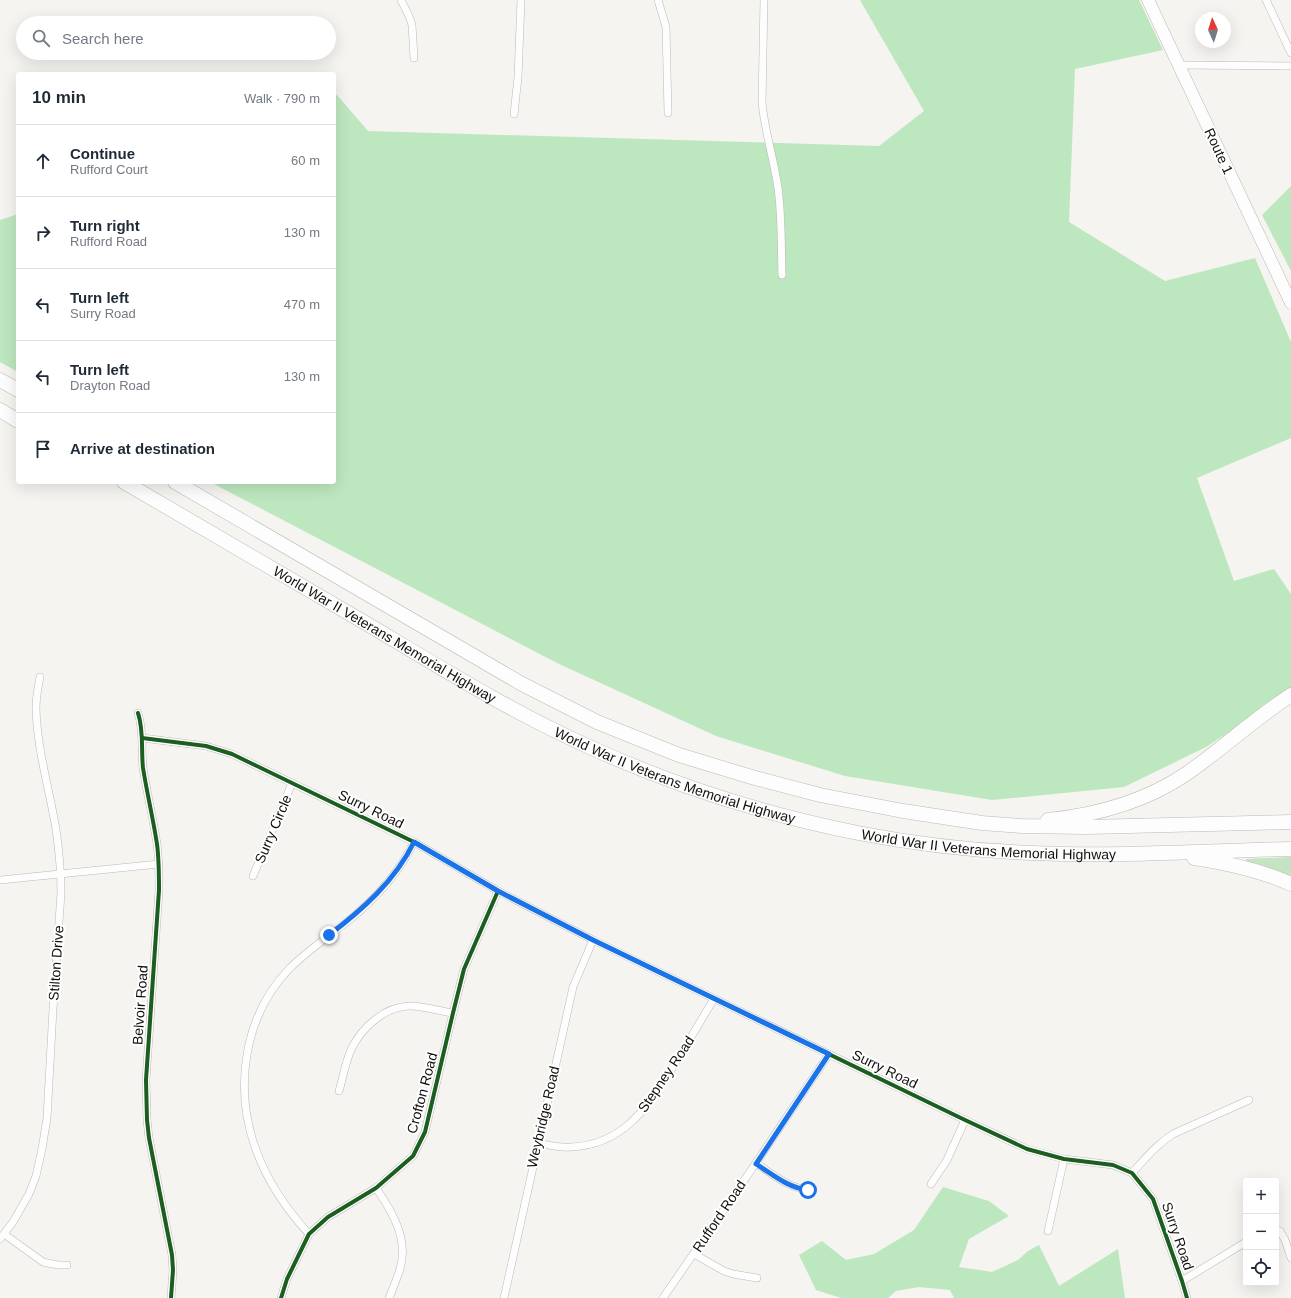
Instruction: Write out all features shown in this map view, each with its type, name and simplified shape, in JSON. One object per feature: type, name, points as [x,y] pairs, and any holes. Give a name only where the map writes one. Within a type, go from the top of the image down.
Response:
[{"type":"highway","points":[[0,380],[16,389]]},
{"type":"highway","points":[[0,410],[16,420]]},
{"type":"highway","name":"World War II Veterans Memorial Highway","points":[[127,484],[441,668],[534,720],[596,750],[691,788],[801,820],[858,833],[933,844],[1035,853],[1156,853],[1291,849]]},
{"type":"highway","name":"World War II Veterans Memorial Highway","points":[[178,484],[522,684],[596,722],[679,755],[755,778],[854,803],[982,823],[1022,826],[1117,827],[1291,822]]},
{"type":"highway","points":[[1022,826],[1034,821],[1078,816],[1113,807],[1159,789],[1173,782],[1202,762],[1291,695]]},
{"type":"highway","points":[[1156,853],[1238,866],[1267,874],[1291,884]]},
{"type":"main road","name":"Route 1","points":[[1148,0],[1291,302]]},
{"type":"street","points":[[401,0],[412,25],[414,58]]},
{"type":"street","points":[[514,114],[518,77],[521,0]]},
{"type":"street","points":[[658,0],[666,27],[668,113]]},
{"type":"street","points":[[764,0],[762,103],[763,117],[778,186],[780,203],[782,275]]},
{"type":"street","points":[[1266,0],[1291,53]]},
{"type":"street","points":[[1178,65],[1291,66]]},
{"type":"street","name":"Stilton Drive","points":[[2,1237],[17,1216],[29,1194],[36,1176],[47,1118],[61,875],[56,828],[40,752],[36,706],[40,677]]},
{"type":"street","name":"Belvoir Road","points":[[138,713],[142,730],[141,747],[143,767],[159,864],[146,1098],[149,1138],[172,1255],[171,1298]]},
{"type":"street","name":"Surry Road","points":[[142,738],[206,746],[232,754],[414,842],[498,891],[593,940],[1027,1149],[1064,1159],[1112,1165],[1132,1173],[1154,1199],[1187,1298]]},
{"type":"street","name":"Surry Circle","points":[[254,876],[292,783]]},
{"type":"street","points":[[310,1234],[299,1223],[276,1189],[261,1162],[251,1133],[245,1096],[244,1078],[247,1051],[251,1036],[263,1006],[280,980],[290,968],[309,951],[356,914],[373,898],[402,863],[414,842]]},
{"type":"street","points":[[0,880],[159,864]]},
{"type":"street","name":"Crofton Road","points":[[282,1298],[287,1279],[310,1234],[328,1218],[376,1188],[414,1156],[425,1132],[464,969],[498,891]]},
{"type":"street","name":"Weybridge Road","points":[[504,1298],[573,986],[593,940]]},
{"type":"street","name":"Stepney Road","points":[[538,1143],[558,1147],[582,1146],[603,1140],[625,1128],[641,1113],[664,1080],[714,999]]},
{"type":"street","points":[[339,1092],[352,1048],[366,1028],[375,1020],[394,1009],[410,1006],[453,1013]]},
{"type":"street","name":"Rufford Road","points":[[663,1298],[756,1164],[829,1054]]},
{"type":"street","points":[[1132,1173],[1156,1147],[1173,1134],[1249,1100]]},
{"type":"street","points":[[931,1184],[947,1160],[965,1120]]},
{"type":"street","points":[[1048,1231],[1064,1159]]},
{"type":"street","points":[[756,1164],[789,1185],[808,1190]]},
{"type":"street","points":[[376,1188],[392,1213],[397,1224],[402,1246],[400,1268],[389,1298]]},
{"type":"street","points":[[1279,1232],[1285,1240],[1291,1258]]},
{"type":"street","points":[[2,1237],[43,1262],[67,1265]]},
{"type":"street","points":[[1182,1281],[1243,1244]]},
{"type":"street","points":[[694,1254],[724,1271],[758,1278]]},
{"type":"green space","points":[[860,0],[1139,0],[1163,50],[1075,69],[1069,222],[1165,281],[1255,258],[1291,342],[1291,438],[1197,478],[1234,581],[1274,569],[1291,594],[1291,691],[1206,747],[1124,787],[992,800],[845,776],[716,736],[557,663],[214,484],[336,484],[336,95],[368,131],[879,146],[924,111]]},
{"type":"green space","points":[[1291,186],[1291,271],[1262,215]]},
{"type":"green space","points":[[16,215],[16,371],[0,362],[0,220]]},
{"type":"green space","points":[[1291,857],[1291,879],[1246,862],[1246,859]]},
{"type":"green space","points":[[943,1187],[989,1201],[1009,1216],[969,1239],[959,1267],[992,1272],[1018,1260],[1028,1251],[1039,1245],[1059,1286],[1118,1249],[1125,1298],[954,1298],[950,1290],[919,1287],[896,1291],[888,1298],[841,1298],[816,1290],[799,1255],[822,1241],[846,1260],[874,1254],[914,1230]]},
{"type":"cycle path","points":[[138,713],[142,734],[143,768],[157,844],[159,873],[146,1080],[147,1120],[149,1138],[172,1255],[173,1270],[171,1298]]},
{"type":"cycle path","points":[[142,738],[206,746],[232,754],[414,842],[498,891],[593,940],[1027,1149],[1064,1159],[1113,1165],[1132,1173],[1153,1199],[1187,1298]]},
{"type":"cycle path","points":[[281,1298],[287,1279],[309,1234],[328,1217],[376,1188],[413,1156],[425,1132],[464,969],[498,891]]},
{"type":"route","points":[[329,935],[356,914],[373,898],[402,863],[414,842],[498,891],[593,940],[829,1054],[756,1164],[792,1187],[808,1190]]}]
